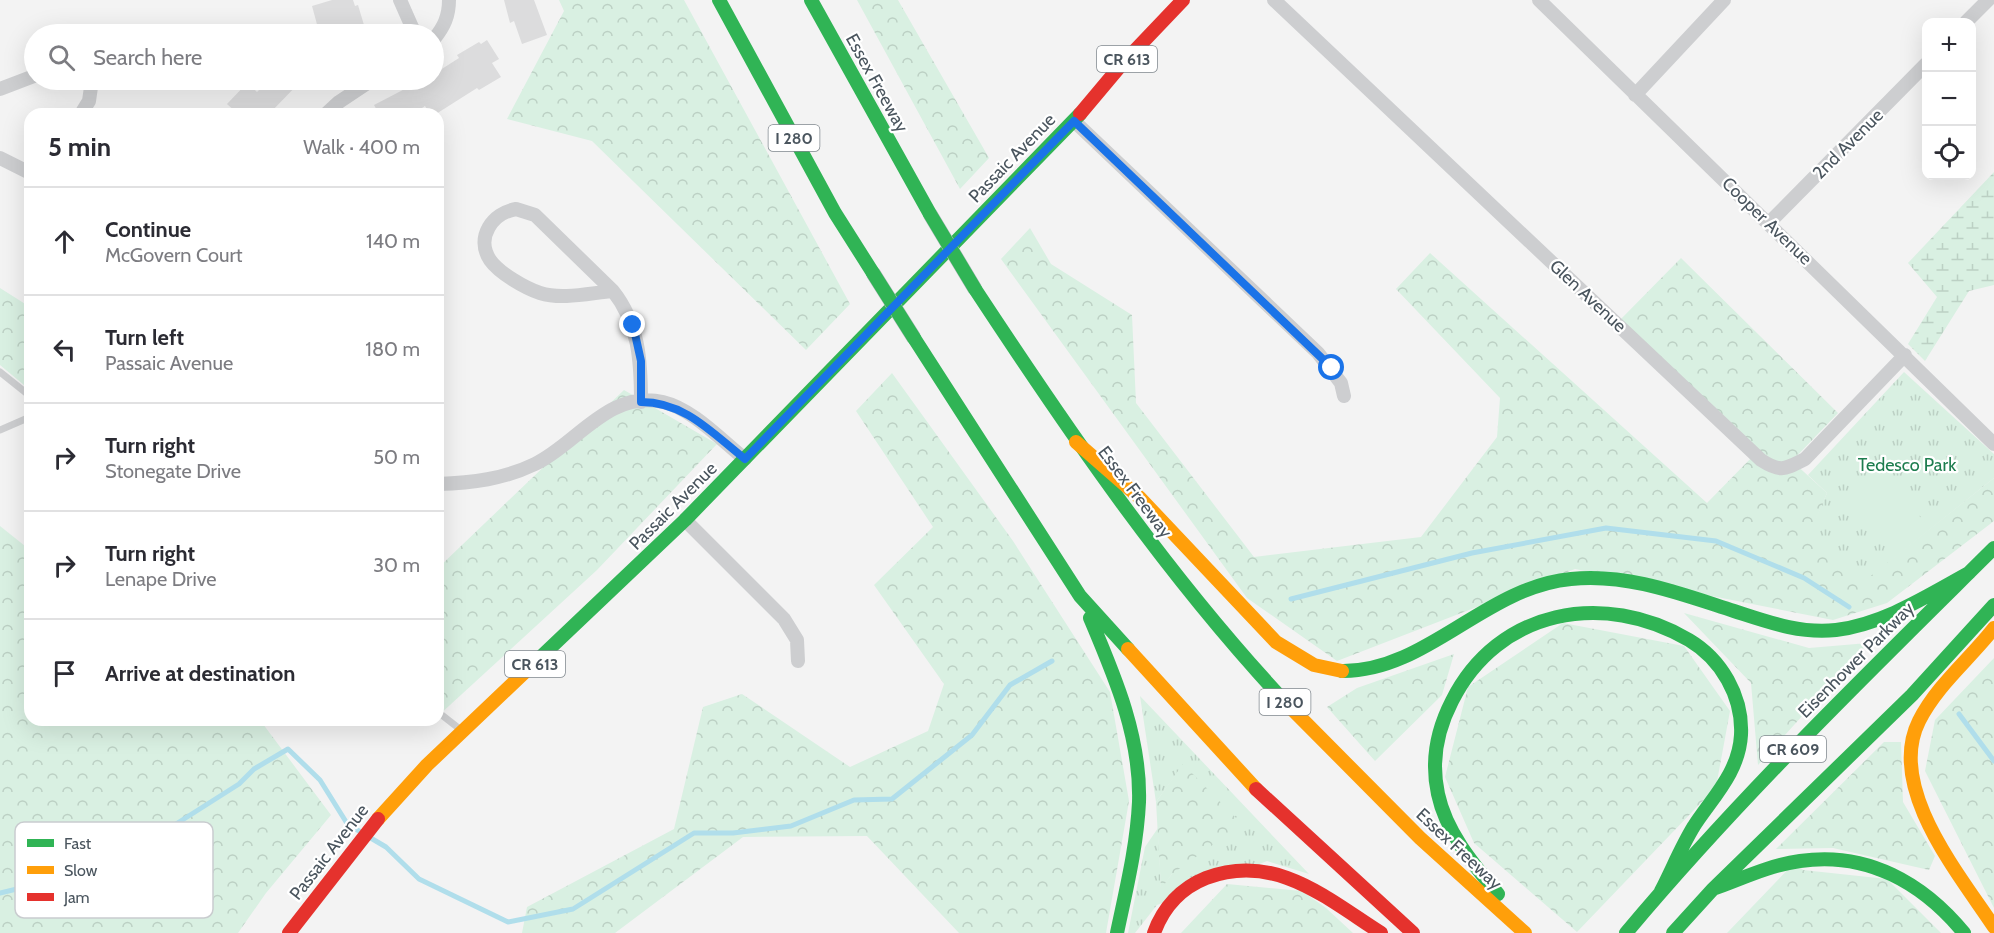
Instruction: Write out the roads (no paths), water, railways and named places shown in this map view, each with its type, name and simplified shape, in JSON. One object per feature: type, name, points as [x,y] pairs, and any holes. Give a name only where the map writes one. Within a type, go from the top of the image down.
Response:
[{"type":"main road","name":"I 280","points":[[719,0],[835,213],[1080,596],[1250,784],[1413,933]]},
{"type":"main road","name":"Essex Freeway","points":[[811,0],[930,214],[975,289],[1076,442],[1135,525],[1259,674],[1351,772],[1449,867],[1525,933]]},
{"type":"main road","name":"Passaic Avenue","points":[[289,933],[367,830],[427,765],[685,520],[1074,121],[1122,64],[1183,0]]},
{"type":"main road","points":[[1076,442],[1140,498],[1276,642],[1294,657],[1330,671],[1367,671],[1385,666],[1520,592],[1570,579],[1599,578],[1651,586],[1774,624],[1818,631],[1882,617],[1969,573]]},
{"type":"main road","name":"Eisenhower Parkway","points":[[1626,933],[1662,891],[1834,706],[1994,548]]},
{"type":"main road","points":[[1080,596],[1116,677],[1133,735],[1137,761],[1138,812],[1117,933]]},
{"type":"main road","name":"CR 609","points":[[1672,933],[1713,889],[1904,704],[1994,605]]},
{"type":"main road","points":[[1530,933],[1469,860],[1456,838],[1438,794],[1436,750],[1439,729],[1455,690],[1474,666],[1496,645],[1514,633],[1556,616],[1604,610],[1647,618],[1669,626],[1704,651],[1718,665],[1728,678],[1736,698],[1741,736],[1730,776],[1695,826],[1662,891]]},
{"type":"main road","points":[[1994,628],[1930,702],[1913,740],[1910,777],[1926,820],[1994,927]]},
{"type":"main road","points":[[1713,889],[1800,861],[1831,858],[1854,860],[1881,868],[1903,879],[1936,903],[1964,933]]},
{"type":"main road","points":[[1154,933],[1162,914],[1188,887],[1206,877],[1249,868],[1269,870],[1294,879],[1381,933]]},
{"type":"street","points":[[400,0],[411,24]]},
{"type":"street","points":[[444,25],[448,16],[449,0]]},
{"type":"street","name":"Glen Avenue","points":[[1274,0],[1753,452],[1775,469],[1786,469],[1805,459],[1905,355]]},
{"type":"street","name":"Cooper Avenue","points":[[1539,0],[1994,444]]},
{"type":"street","points":[[1635,95],[1724,0]]},
{"type":"street","points":[[1970,18],[1988,0]]},
{"type":"street","name":"2nd Avenue","points":[[1769,223],[1922,68]]},
{"type":"street","points":[[0,89],[24,80]]},
{"type":"street","points":[[85,108],[93,90]]},
{"type":"street","points":[[332,108],[357,90]]},
{"type":"street","points":[[1074,121],[1318,353],[1341,383],[1344,396]]},
{"type":"street","points":[[0,158],[24,170]]},
{"type":"street","points":[[613,291],[556,296],[538,293],[489,259],[485,239],[489,226],[506,211],[526,210],[535,215],[613,291],[624,305],[633,325],[641,361],[641,402]]},
{"type":"street","points":[[444,484],[470,483],[501,477],[528,467],[554,452],[603,413],[622,405],[641,402],[662,402],[682,409],[745,459]]},
{"type":"street","points":[[685,520],[784,619],[797,640],[798,661]]},
{"type":"lane","points":[[0,372],[24,391]]},
{"type":"lane","points":[[0,430],[24,420]]},
{"type":"lane","points":[[444,717],[463,731]]},
{"type":"waterway","points":[[1291,599],[1472,553],[1606,528],[1716,541],[1804,578],[1849,607]]},
{"type":"waterway","points":[[369,837],[386,847],[419,879],[508,922],[573,909],[694,833],[733,833],[791,826],[854,800],[892,799],[972,735],[1010,685],[1052,661]]},
{"type":"waterway","points":[[1959,714],[1994,761]]},
{"type":"waterway","points":[[179,822],[239,784],[254,769],[288,749],[320,780],[348,825],[361,832]]},
{"type":"waterway","points":[[0,893],[15,889]]},
{"type":"park label","name":"Tedesco Park","points":[[1907,465]]}]
